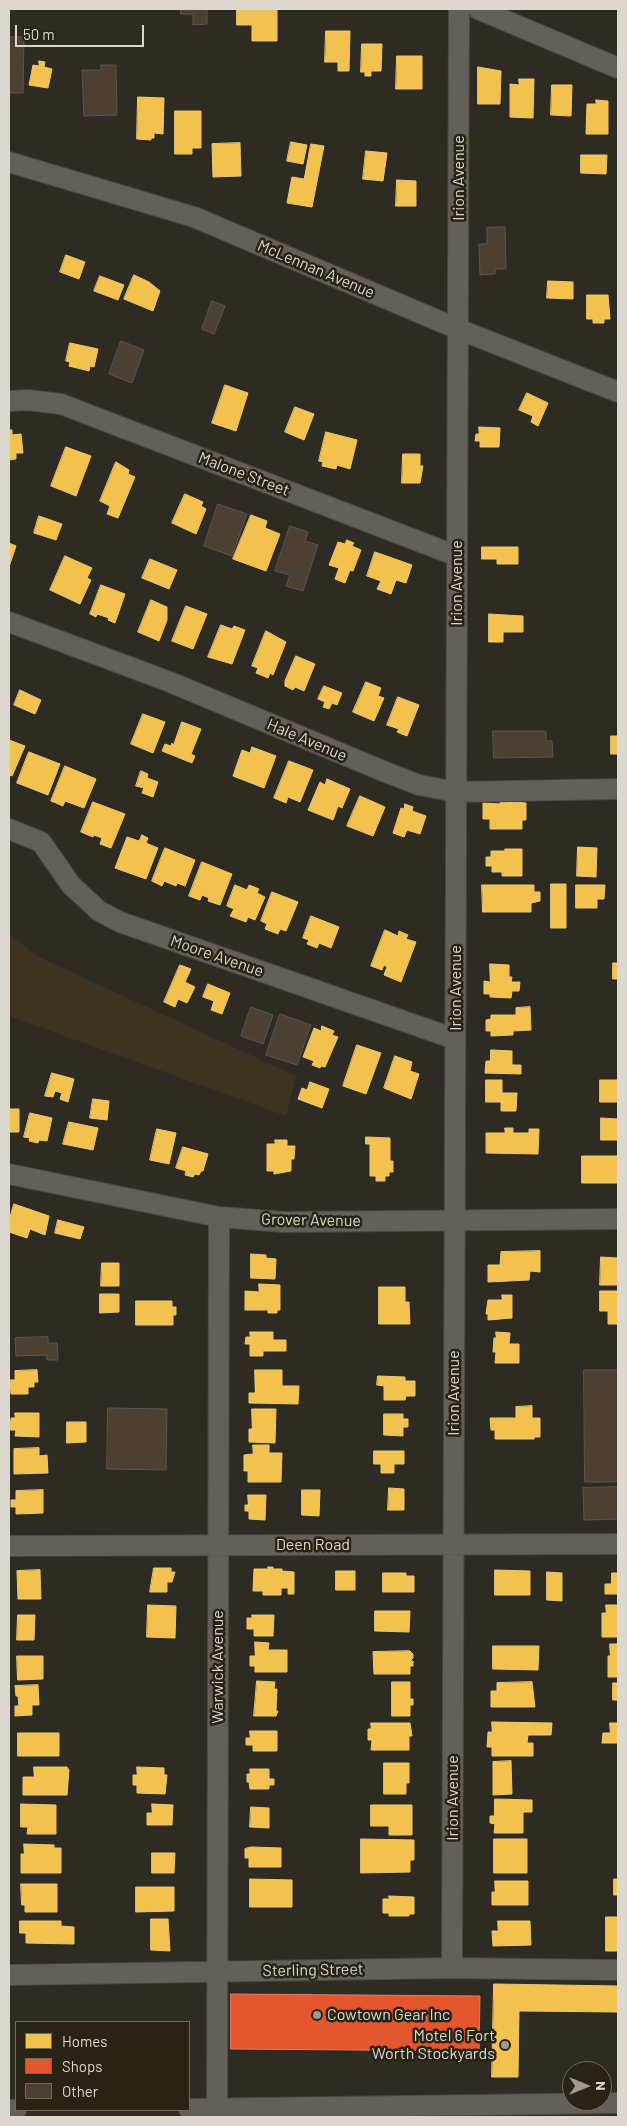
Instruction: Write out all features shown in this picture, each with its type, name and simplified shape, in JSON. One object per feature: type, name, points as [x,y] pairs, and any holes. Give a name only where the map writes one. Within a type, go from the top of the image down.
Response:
[{"type":"street","name":"Irion Avenue","points":[[452,1968],[459,9]]},
{"type":"street","points":[[478,9],[618,68]]},
{"type":"street","name":"McLennan Avenue","points":[[9,162],[194,217],[458,329],[618,392]]},
{"type":"street","name":"Malone Street","points":[[18,401],[61,404],[457,556]]},
{"type":"street","name":"Hale Avenue","points":[[9,622],[170,682],[419,785],[456,792],[618,789]]},
{"type":"street","name":"Moore Avenue","points":[[9,829],[41,842],[70,885],[99,911],[120,922],[455,1039]]},
{"type":"street","name":"Grover Avenue","points":[[9,1174],[219,1217],[284,1222],[618,1219]]},
{"type":"street","name":"Warwick Avenue","points":[[217,2113],[219,1217]]},
{"type":"street","name":"Deen Road","points":[[9,1546],[618,1544]]},
{"type":"street","name":"Sterling Street","points":[[9,1974],[452,1968],[618,1970]]},
{"type":"street","points":[[190,2109],[217,2113],[618,2103]]},
{"type":"shaded area","points":[[9,934],[37,956],[296,1076],[286,1116],[9,1016]]},
{"type":"building: Homes","points":[[237,9],[277,9],[277,41],[252,41],[252,25],[237,25]]},
{"type":"building: Homes","points":[[326,31],[350,31],[349,71],[338,71],[338,62],[325,62]]},
{"type":"building: Homes","points":[[362,44],[382,44],[381,71],[371,71],[371,76],[365,76],[365,72],[361,72]]},
{"type":"building: Homes","points":[[397,56],[422,56],[422,89],[396,89]]},
{"type":"building: Homes","points":[[39,61],[45,62],[44,67],[52,69],[48,88],[29,85],[33,65],[39,66]]},
{"type":"building: Homes","points":[[478,67],[501,71],[500,104],[478,104]]},
{"type":"building: Homes","points":[[519,79],[534,79],[533,118],[510,117],[510,84],[519,85]]},
{"type":"building: Homes","points":[[552,85],[572,85],[571,116],[551,115]]},
{"type":"building: Homes","points":[[138,97],[164,98],[163,134],[154,133],[154,138],[151,138],[151,140],[137,139]]},
{"type":"building: Homes","points":[[596,100],[608,101],[608,134],[586,134],[587,104],[596,104]]},
{"type":"building: Homes","points":[[175,111],[201,111],[201,148],[192,148],[192,154],[175,154]]},
{"type":"building: Homes","points":[[291,142],[307,145],[303,164],[287,161]]},
{"type":"building: Homes","points":[[240,143],[241,176],[213,177],[212,144]]},
{"type":"building: Homes","points":[[311,144],[324,146],[312,207],[287,203],[292,177],[304,179]]},
{"type":"building: Homes","points":[[366,151],[387,153],[383,181],[363,179]]},
{"type":"building: Homes","points":[[581,155],[607,155],[606,174],[581,173]]},
{"type":"building: Homes","points":[[397,180],[416,181],[416,206],[396,206]]},
{"type":"building: Homes","points":[[66,255],[85,262],[79,279],[60,272]]},
{"type":"building: Homes","points":[[134,275],[149,282],[160,291],[153,311],[124,299]]},
{"type":"building: Homes","points":[[100,276],[124,285],[118,300],[94,291]]},
{"type":"building: Homes","points":[[548,281],[573,282],[573,299],[547,298]]},
{"type":"building: Homes","points":[[587,295],[608,295],[610,319],[604,319],[604,323],[593,323],[593,319],[587,319]]},
{"type":"building: Homes","points":[[70,343],[98,349],[94,367],[90,366],[89,371],[69,366],[70,362],[66,361]]},
{"type":"building: Homes","points":[[225,385],[248,393],[236,431],[212,423]]},
{"type":"building: Homes","points":[[527,393],[548,403],[538,426],[531,422],[533,416],[519,410]]},
{"type":"building: Homes","points":[[295,407],[314,414],[304,440],[285,432]]},
{"type":"building: Homes","points":[[479,427],[500,428],[499,447],[480,447],[480,441],[475,441],[476,434],[479,434]]},
{"type":"building: Homes","points":[[9,430],[12,430],[12,435],[21,434],[23,453],[16,453],[16,459],[9,460]]},
{"type":"building: Homes","points":[[326,432],[357,440],[350,469],[337,465],[336,469],[322,466],[323,462],[319,461]]},
{"type":"building: Homes","points":[[66,447],[91,456],[76,496],[51,486]]},
{"type":"building: Homes","points":[[403,454],[420,454],[420,466],[423,466],[420,483],[402,483]]},
{"type":"building: Homes","points":[[116,462],[129,470],[128,474],[135,477],[118,518],[107,514],[110,506],[100,501]]},
{"type":"building: Homes","points":[[185,494],[203,502],[201,506],[206,509],[196,534],[172,523]]},
{"type":"building: Homes","points":[[251,515],[267,521],[265,528],[280,534],[266,571],[233,559]]},
{"type":"building: Homes","points":[[39,516],[62,524],[56,540],[34,533]]},
{"type":"building: Homes","points":[[347,540],[354,543],[352,546],[361,550],[353,571],[350,570],[345,583],[335,579],[339,568],[329,565],[338,542],[345,544]]},
{"type":"building: Homes","points":[[9,543],[16,546],[9,567]]},
{"type":"building: Homes","points":[[482,547],[518,547],[518,564],[497,564],[497,559],[482,559]]},
{"type":"building: Homes","points":[[375,552],[412,565],[406,583],[396,580],[391,594],[377,589],[381,581],[367,576]]},
{"type":"building: Homes","points":[[65,556],[92,568],[87,578],[91,580],[80,604],[50,590]]},
{"type":"building: Homes","points":[[150,559],[177,570],[169,589],[142,578]]},
{"type":"building: Homes","points":[[101,585],[125,594],[115,623],[108,620],[109,618],[97,614],[96,617],[90,614]]},
{"type":"building: Homes","points":[[151,600],[167,607],[167,620],[159,641],[138,632]]},
{"type":"building: Homes","points":[[186,606],[207,614],[193,649],[172,641]]},
{"type":"building: Homes","points":[[489,614],[523,616],[523,632],[503,632],[503,642],[489,642]]},
{"type":"building: Homes","points":[[221,625],[232,629],[234,626],[245,630],[232,664],[208,657]]},
{"type":"building: Homes","points":[[266,631],[286,642],[273,675],[270,673],[268,678],[256,673],[258,668],[252,666]]},
{"type":"building: Homes","points":[[296,656],[315,664],[304,691],[295,687],[293,690],[285,686],[285,681]]},
{"type":"building: Homes","points":[[366,682],[381,688],[378,696],[384,698],[374,721],[353,712]]},
{"type":"building: Homes","points":[[324,686],[342,693],[337,705],[332,703],[329,709],[323,707],[325,702],[318,699]]},
{"type":"building: Homes","points":[[20,690],[41,700],[35,714],[14,705]]},
{"type":"building: Homes","points":[[398,697],[419,705],[407,736],[397,732],[399,729],[387,725]]},
{"type":"building: Homes","points":[[143,714],[165,722],[153,753],[131,744]]},
{"type":"building: Homes","points":[[182,722],[201,729],[191,754],[195,756],[192,763],[162,751],[165,744],[171,746],[172,743],[173,746]]},
{"type":"building: Homes","points":[[611,736],[618,736],[618,754],[611,754]]},
{"type":"building: Homes","points":[[9,740],[25,746],[12,776],[9,775]]},
{"type":"building: Homes","points":[[252,747],[276,756],[264,788],[233,776],[242,750],[250,753]]},
{"type":"building: Homes","points":[[29,752],[60,764],[48,795],[17,783]]},
{"type":"building: Homes","points":[[289,761],[313,770],[300,802],[288,797],[286,803],[274,798]]},
{"type":"building: Homes","points":[[65,766],[96,779],[84,808],[65,801],[63,806],[51,801]]},
{"type":"building: Homes","points":[[141,771],[148,774],[147,778],[158,782],[153,797],[142,793],[144,788],[136,786]]},
{"type":"building: Homes","points":[[327,779],[350,789],[342,808],[338,806],[333,820],[308,810],[320,782],[325,785]]},
{"type":"building: Homes","points":[[360,796],[385,807],[373,836],[347,826]]},
{"type":"building: Homes","points":[[500,801],[526,803],[526,820],[522,820],[522,829],[490,829],[490,819],[483,819],[483,803],[500,804]]},
{"type":"building: Homes","points":[[93,802],[125,814],[111,848],[100,844],[102,838],[94,835],[93,837],[81,832]]},
{"type":"building: Homes","points":[[405,804],[413,807],[412,811],[426,816],[420,834],[407,830],[404,837],[393,833],[401,808],[404,809]]},
{"type":"building: Homes","points":[[142,835],[148,838],[146,843],[158,848],[146,879],[115,868],[127,837],[139,841]]},
{"type":"building: Homes","points":[[578,847],[597,848],[596,877],[577,876]]},
{"type":"building: Homes","points":[[165,848],[195,860],[185,886],[177,883],[176,886],[164,881],[162,886],[152,881]]},
{"type":"building: Homes","points":[[505,849],[522,849],[522,876],[502,876],[502,872],[492,872],[492,866],[486,866],[486,857],[491,857],[491,851],[505,851]]},
{"type":"building: Homes","points":[[202,862],[232,874],[220,905],[208,901],[209,898],[202,895],[200,900],[189,896]]},
{"type":"building: Homes","points":[[551,884],[566,884],[566,928],[551,928]]},
{"type":"building: Homes","points":[[235,885],[247,890],[249,885],[259,889],[257,893],[265,897],[255,920],[248,917],[246,922],[230,916],[234,909],[227,906]]},
{"type":"building: Homes","points":[[482,885],[534,885],[534,892],[540,892],[540,901],[531,903],[531,912],[483,912]]},
{"type":"building: Homes","points":[[576,885],[605,885],[604,899],[597,899],[597,908],[576,908]]},
{"type":"building: Homes","points":[[272,892],[298,902],[286,931],[280,929],[278,934],[265,929],[267,924],[261,921]]},
{"type":"building: Homes","points":[[311,916],[339,927],[331,948],[319,943],[317,948],[307,944],[309,940],[303,938]]},
{"type":"building: Homes","points":[[385,930],[398,936],[399,931],[408,935],[406,939],[416,942],[401,982],[384,975],[387,967],[384,965],[382,970],[371,966]]},
{"type":"building: Homes","points":[[613,963],[618,963],[618,979],[613,979]]},
{"type":"building: Homes","points":[[490,964],[509,965],[509,977],[512,977],[511,982],[520,982],[519,991],[512,991],[511,998],[490,997],[490,994],[484,994],[484,981],[490,982]]},
{"type":"building: Homes","points":[[180,965],[191,969],[185,982],[195,987],[187,1003],[178,999],[175,1007],[164,1002]]},
{"type":"building: Homes","points":[[208,984],[230,993],[222,1014],[211,1010],[214,1001],[203,997]]},
{"type":"building: Homes","points":[[530,1007],[531,1030],[513,1031],[513,1035],[491,1036],[491,1031],[486,1031],[486,1020],[491,1019],[491,1015],[516,1015],[516,1008]]},
{"type":"building: Homes","points":[[322,1026],[334,1031],[332,1035],[338,1037],[325,1067],[321,1066],[320,1068],[312,1065],[314,1061],[303,1057],[314,1028],[321,1031]]},
{"type":"building: Homes","points":[[357,1045],[381,1053],[366,1094],[343,1086]]},
{"type":"building: Homes","points":[[491,1050],[512,1051],[512,1065],[521,1065],[521,1074],[485,1073],[486,1061],[490,1061]]},
{"type":"building: Homes","points":[[395,1056],[412,1062],[410,1071],[419,1074],[411,1099],[384,1088]]},
{"type":"building: Homes","points":[[52,1073],[74,1079],[68,1102],[60,1099],[62,1093],[55,1091],[53,1097],[45,1096]]},
{"type":"building: Homes","points":[[486,1080],[502,1080],[502,1093],[517,1093],[516,1111],[501,1111],[501,1102],[486,1102]]},
{"type":"building: Homes","points":[[600,1080],[618,1080],[618,1102],[600,1102]]},
{"type":"building: Homes","points":[[310,1082],[329,1089],[322,1108],[298,1099],[302,1088],[307,1090]]},
{"type":"building: Homes","points":[[93,1099],[109,1101],[107,1120],[90,1118]]},
{"type":"building: Homes","points":[[9,1109],[19,1109],[19,1132],[9,1132]]},
{"type":"building: Homes","points":[[30,1113],[52,1118],[47,1141],[39,1140],[38,1143],[29,1141],[30,1138],[24,1137]]},
{"type":"building: Homes","points":[[601,1118],[618,1119],[618,1140],[601,1140]]},
{"type":"building: Homes","points":[[69,1122],[98,1128],[93,1150],[63,1144]]},
{"type":"building: Homes","points":[[505,1128],[513,1128],[513,1133],[529,1133],[529,1129],[539,1129],[538,1154],[486,1153],[486,1133],[505,1133]]},
{"type":"building: Homes","points":[[157,1129],[176,1133],[169,1164],[150,1160]]},
{"type":"building: Homes","points":[[366,1137],[390,1138],[390,1161],[393,1161],[393,1172],[389,1172],[389,1176],[385,1176],[385,1181],[376,1181],[376,1176],[370,1176],[370,1144],[366,1144]]},
{"type":"building: Homes","points":[[275,1140],[287,1140],[287,1146],[295,1146],[294,1159],[291,1159],[291,1171],[274,1174],[274,1171],[267,1171],[267,1144],[275,1144]]},
{"type":"building: Homes","points":[[183,1147],[208,1154],[203,1171],[199,1175],[195,1174],[193,1177],[185,1175],[186,1171],[176,1168]]},
{"type":"building: Homes","points":[[582,1156],[618,1156],[618,1183],[582,1183]]},
{"type":"building: Homes","points":[[14,1204],[49,1216],[45,1235],[30,1229],[27,1238],[9,1232],[9,1221]]},
{"type":"building: Homes","points":[[58,1220],[84,1227],[80,1239],[55,1233]]},
{"type":"building: Homes","points":[[540,1251],[540,1272],[530,1271],[529,1280],[488,1282],[488,1265],[500,1265],[501,1252]]},
{"type":"building: Homes","points":[[251,1254],[266,1255],[266,1258],[276,1259],[275,1279],[251,1278]]},
{"type":"building: Homes","points":[[601,1257],[618,1258],[618,1285],[600,1285]]},
{"type":"building: Homes","points":[[102,1263],[119,1263],[119,1286],[101,1286]]},
{"type":"building: Homes","points":[[259,1284],[280,1285],[280,1310],[277,1310],[277,1313],[268,1313],[268,1310],[245,1310],[245,1291],[259,1292]]},
{"type":"building: Homes","points":[[379,1287],[405,1287],[405,1302],[409,1302],[410,1324],[379,1324]]},
{"type":"building: Homes","points":[[600,1291],[618,1291],[618,1324],[608,1324],[608,1311],[600,1311]]},
{"type":"building: Homes","points":[[100,1294],[119,1294],[119,1312],[100,1313]]},
{"type":"building: Homes","points":[[502,1295],[512,1295],[512,1318],[488,1320],[488,1314],[486,1314],[488,1300],[502,1300]]},
{"type":"building: Homes","points":[[136,1301],[172,1301],[172,1307],[176,1307],[176,1315],[173,1315],[173,1325],[136,1325]]},
{"type":"building: Homes","points":[[250,1332],[273,1332],[273,1340],[286,1340],[286,1351],[263,1351],[263,1356],[250,1356],[250,1344],[245,1344],[246,1337],[250,1337]]},
{"type":"building: Homes","points":[[496,1332],[510,1333],[509,1344],[519,1344],[519,1363],[495,1363],[496,1352],[493,1352]]},
{"type":"building: Homes","points":[[37,1370],[38,1382],[34,1382],[34,1387],[28,1387],[28,1394],[11,1394],[10,1380],[15,1380],[15,1371]]},
{"type":"building: Homes","points":[[255,1370],[282,1370],[282,1386],[299,1386],[298,1404],[249,1403],[249,1393],[255,1393]]},
{"type":"building: Homes","points":[[378,1376],[405,1377],[405,1381],[415,1381],[415,1396],[406,1396],[405,1400],[384,1400],[384,1386],[377,1385]]},
{"type":"building: Homes","points":[[532,1406],[532,1418],[540,1418],[540,1437],[534,1437],[534,1439],[495,1439],[495,1430],[491,1430],[490,1418],[516,1418],[516,1407]]},
{"type":"building: Homes","points":[[252,1409],[276,1409],[275,1443],[249,1442],[249,1429],[252,1429]]},
{"type":"building: Homes","points":[[15,1413],[39,1413],[39,1437],[15,1436],[16,1430],[10,1430],[11,1418],[15,1418]]},
{"type":"building: Homes","points":[[384,1414],[403,1414],[403,1419],[408,1419],[408,1427],[403,1427],[403,1436],[384,1435]]},
{"type":"building: Homes","points":[[67,1422],[86,1422],[86,1442],[67,1443]]},
{"type":"building: Homes","points":[[253,1445],[269,1445],[269,1453],[282,1453],[281,1482],[248,1482],[248,1471],[244,1471],[244,1455],[253,1454]]},
{"type":"building: Homes","points":[[39,1448],[39,1456],[47,1455],[48,1473],[14,1474],[14,1449]]},
{"type":"building: Homes","points":[[374,1451],[404,1451],[404,1464],[394,1464],[394,1473],[381,1473],[381,1464],[374,1464]]},
{"type":"building: Homes","points":[[389,1488],[404,1489],[404,1510],[388,1510]]},
{"type":"building: Homes","points":[[43,1490],[43,1513],[16,1514],[16,1507],[11,1507],[11,1500],[16,1500],[16,1491]]},
{"type":"building: Homes","points":[[302,1490],[320,1490],[319,1516],[302,1515]]},
{"type":"building: Homes","points":[[248,1495],[266,1495],[265,1520],[249,1519],[249,1511],[245,1511],[245,1505],[248,1505]]},
{"type":"building: Homes","points":[[268,1567],[294,1572],[294,1594],[288,1594],[288,1588],[281,1588],[281,1595],[263,1595],[263,1591],[253,1591],[254,1569],[268,1569]]},
{"type":"building: Homes","points":[[154,1568],[171,1568],[171,1572],[175,1572],[172,1582],[167,1582],[167,1592],[150,1592]]},
{"type":"building: Homes","points":[[40,1570],[41,1599],[18,1599],[17,1571]]},
{"type":"building: Homes","points":[[495,1570],[530,1571],[530,1595],[495,1595]]},
{"type":"building: Homes","points":[[336,1571],[355,1571],[355,1590],[336,1590]]},
{"type":"building: Homes","points":[[547,1572],[562,1573],[562,1601],[547,1600]]},
{"type":"building: Homes","points":[[383,1573],[406,1573],[406,1576],[414,1576],[414,1592],[383,1592]]},
{"type":"building: Homes","points":[[612,1573],[618,1573],[618,1594],[605,1594],[605,1584],[611,1584]]},
{"type":"building: Homes","points":[[148,1605],[176,1606],[175,1638],[147,1637]]},
{"type":"building: Homes","points":[[606,1605],[618,1605],[618,1637],[602,1637],[602,1613],[606,1613]]},
{"type":"building: Homes","points":[[375,1611],[410,1611],[409,1632],[375,1631]]},
{"type":"building: Homes","points":[[18,1615],[35,1615],[34,1640],[17,1640]]},
{"type":"building: Homes","points":[[252,1615],[274,1615],[273,1636],[254,1636],[254,1629],[247,1629],[247,1618],[252,1618]]},
{"type":"building: Homes","points":[[255,1642],[269,1643],[268,1650],[287,1650],[287,1672],[255,1672],[255,1666],[250,1666],[250,1656],[255,1656]]},
{"type":"building: Homes","points":[[610,1644],[618,1644],[618,1677],[608,1677]]},
{"type":"building: Homes","points":[[493,1646],[539,1646],[538,1670],[493,1669]]},
{"type":"building: Homes","points":[[410,1651],[413,1654],[413,1658],[410,1661],[413,1661],[413,1666],[410,1666],[410,1674],[374,1674],[373,1652]]},
{"type":"building: Homes","points":[[17,1656],[43,1656],[43,1679],[18,1680]]},
{"type":"building: Homes","points":[[257,1681],[275,1682],[274,1689],[277,1689],[276,1711],[278,1711],[276,1716],[254,1716]]},
{"type":"building: Homes","points":[[392,1682],[410,1682],[410,1699],[413,1699],[413,1705],[410,1705],[410,1716],[392,1716]]},
{"type":"building: Homes","points":[[532,1682],[535,1707],[491,1707],[491,1691],[497,1691],[497,1683]]},
{"type":"building: Homes","points":[[613,1683],[618,1683],[618,1700],[613,1700]]},
{"type":"building: Homes","points":[[38,1685],[39,1705],[32,1705],[32,1715],[15,1716],[15,1706],[19,1706],[15,1686]]},
{"type":"building: Homes","points":[[492,1722],[552,1723],[551,1735],[528,1735],[527,1743],[533,1743],[533,1756],[492,1756],[492,1747],[487,1747],[488,1732],[492,1732]]},
{"type":"building: Homes","points":[[371,1723],[410,1723],[412,1736],[409,1736],[409,1750],[371,1750],[372,1740],[368,1740],[368,1729],[371,1729]]},
{"type":"building: Homes","points":[[610,1723],[618,1723],[618,1743],[602,1743],[603,1733],[610,1733]]},
{"type":"building: Homes","points":[[250,1731],[277,1731],[277,1751],[253,1751],[253,1745],[246,1745],[246,1738],[250,1738]]},
{"type":"building: Homes","points":[[18,1733],[59,1733],[59,1756],[18,1756]]},
{"type":"building: Homes","points":[[511,1761],[512,1794],[493,1795],[493,1762]]},
{"type":"building: Homes","points":[[384,1763],[409,1763],[409,1783],[406,1783],[406,1794],[384,1794]]},
{"type":"building: Homes","points":[[34,1767],[67,1767],[69,1770],[67,1795],[23,1795],[23,1777],[34,1777]]},
{"type":"building: Homes","points":[[137,1767],[164,1768],[164,1775],[167,1775],[165,1794],[137,1793],[137,1785],[133,1785],[133,1775],[137,1775]]},
{"type":"building: Homes","points":[[250,1769],[269,1769],[269,1779],[274,1779],[274,1785],[269,1785],[269,1789],[250,1789],[249,1782],[247,1782],[247,1774],[250,1774]]},
{"type":"building: Homes","points":[[495,1799],[532,1800],[532,1812],[523,1812],[523,1833],[494,1833],[495,1824],[490,1823],[490,1816],[494,1816]]},
{"type":"building: Homes","points":[[21,1804],[56,1805],[56,1834],[27,1834],[28,1827],[21,1827]]},
{"type":"building: Homes","points":[[152,1804],[173,1805],[172,1825],[147,1825],[147,1813],[152,1813]]},
{"type":"building: Homes","points":[[371,1805],[412,1805],[412,1835],[389,1835],[389,1826],[371,1826]]},
{"type":"building: Homes","points":[[251,1807],[269,1808],[269,1828],[250,1827]]},
{"type":"building: Homes","points":[[361,1839],[414,1840],[414,1860],[410,1860],[410,1872],[361,1873]]},
{"type":"building: Homes","points":[[494,1839],[527,1839],[527,1873],[494,1873]]},
{"type":"building: Homes","points":[[24,1844],[54,1845],[54,1848],[61,1848],[61,1873],[21,1873],[21,1854],[24,1854]]},
{"type":"building: Homes","points":[[251,1847],[281,1848],[281,1867],[249,1867],[249,1858],[245,1858],[245,1849]]},
{"type":"building: Homes","points":[[152,1853],[175,1853],[174,1873],[152,1873]]},
{"type":"building: Homes","points":[[250,1879],[292,1880],[292,1907],[250,1907]]},
{"type":"building: Homes","points":[[614,1879],[618,1879],[618,1895],[614,1895]]},
{"type":"building: Homes","points":[[495,1881],[528,1881],[528,1905],[492,1905],[492,1892],[495,1892]]},
{"type":"building: Homes","points":[[21,1884],[57,1884],[57,1912],[25,1912],[25,1905],[22,1905]]},
{"type":"building: Homes","points":[[136,1887],[174,1887],[174,1911],[136,1912]]},
{"type":"building: Homes","points":[[389,1896],[414,1897],[414,1914],[409,1914],[409,1916],[389,1916],[389,1913],[383,1913],[383,1899],[389,1899]]},
{"type":"building: Homes","points":[[606,1917],[618,1917],[618,1951],[606,1951]]},
{"type":"building: Homes","points":[[151,1919],[168,1919],[170,1951],[151,1950]]},
{"type":"building: Homes","points":[[20,1921],[61,1921],[61,1926],[74,1927],[74,1944],[26,1943],[26,1933],[20,1933]]},
{"type":"building: Homes","points":[[498,1921],[530,1921],[531,1945],[493,1946],[492,1931],[498,1931]]},
{"type":"building: Homes","name":"Motel 6 Fort Worth Stockyards","points":[[494,1984],[618,1986],[618,2012],[519,2011],[518,2077],[492,2077]]},
{"type":"building: Shops","points":[[231,1994],[480,1996],[479,2051],[231,2049]]},
{"type":"building: Other","points":[[181,9],[207,9],[207,24],[193,25],[193,14],[181,14]]},
{"type":"building: Other","points":[[9,37],[24,37],[23,93],[9,93]]},
{"type":"building: Other","points":[[101,65],[116,65],[117,115],[84,116],[82,70],[101,70]]},
{"type":"building: Other","points":[[505,227],[506,269],[495,269],[495,274],[480,275],[479,244],[487,244],[487,228]]},
{"type":"building: Other","points":[[212,301],[225,306],[214,334],[202,329]]},
{"type":"building: Other","points":[[121,341],[144,350],[132,383],[109,374]]},
{"type":"building: Other","points":[[218,504],[247,514],[232,556],[204,546]]},
{"type":"building: Other","points":[[290,526],[308,532],[305,541],[318,545],[303,591],[286,586],[290,575],[275,571]]},
{"type":"building: Other","points":[[493,731],[546,731],[546,741],[552,741],[553,757],[494,758]]},
{"type":"building: Other","points":[[251,1007],[273,1015],[263,1044],[241,1036]]},
{"type":"building: Other","points":[[280,1014],[311,1025],[297,1065],[266,1055]]},
{"type":"building: Other","points":[[48,1337],[48,1343],[57,1343],[58,1360],[47,1360],[47,1355],[16,1356],[15,1338]]},
{"type":"building: Other","points":[[584,1370],[618,1370],[618,1482],[585,1482]]},
{"type":"building: Other","points":[[108,1408],[167,1409],[166,1470],[107,1469]]},
{"type":"building: Other","points":[[618,1487],[618,1519],[584,1520],[583,1488]]},
{"type":"place","name":"Cowtown Gear Inc","points":[[317,2015]]},
{"type":"place","name":"Motel 6 Fort Worth Stockyards","points":[[505,2045]]}]
